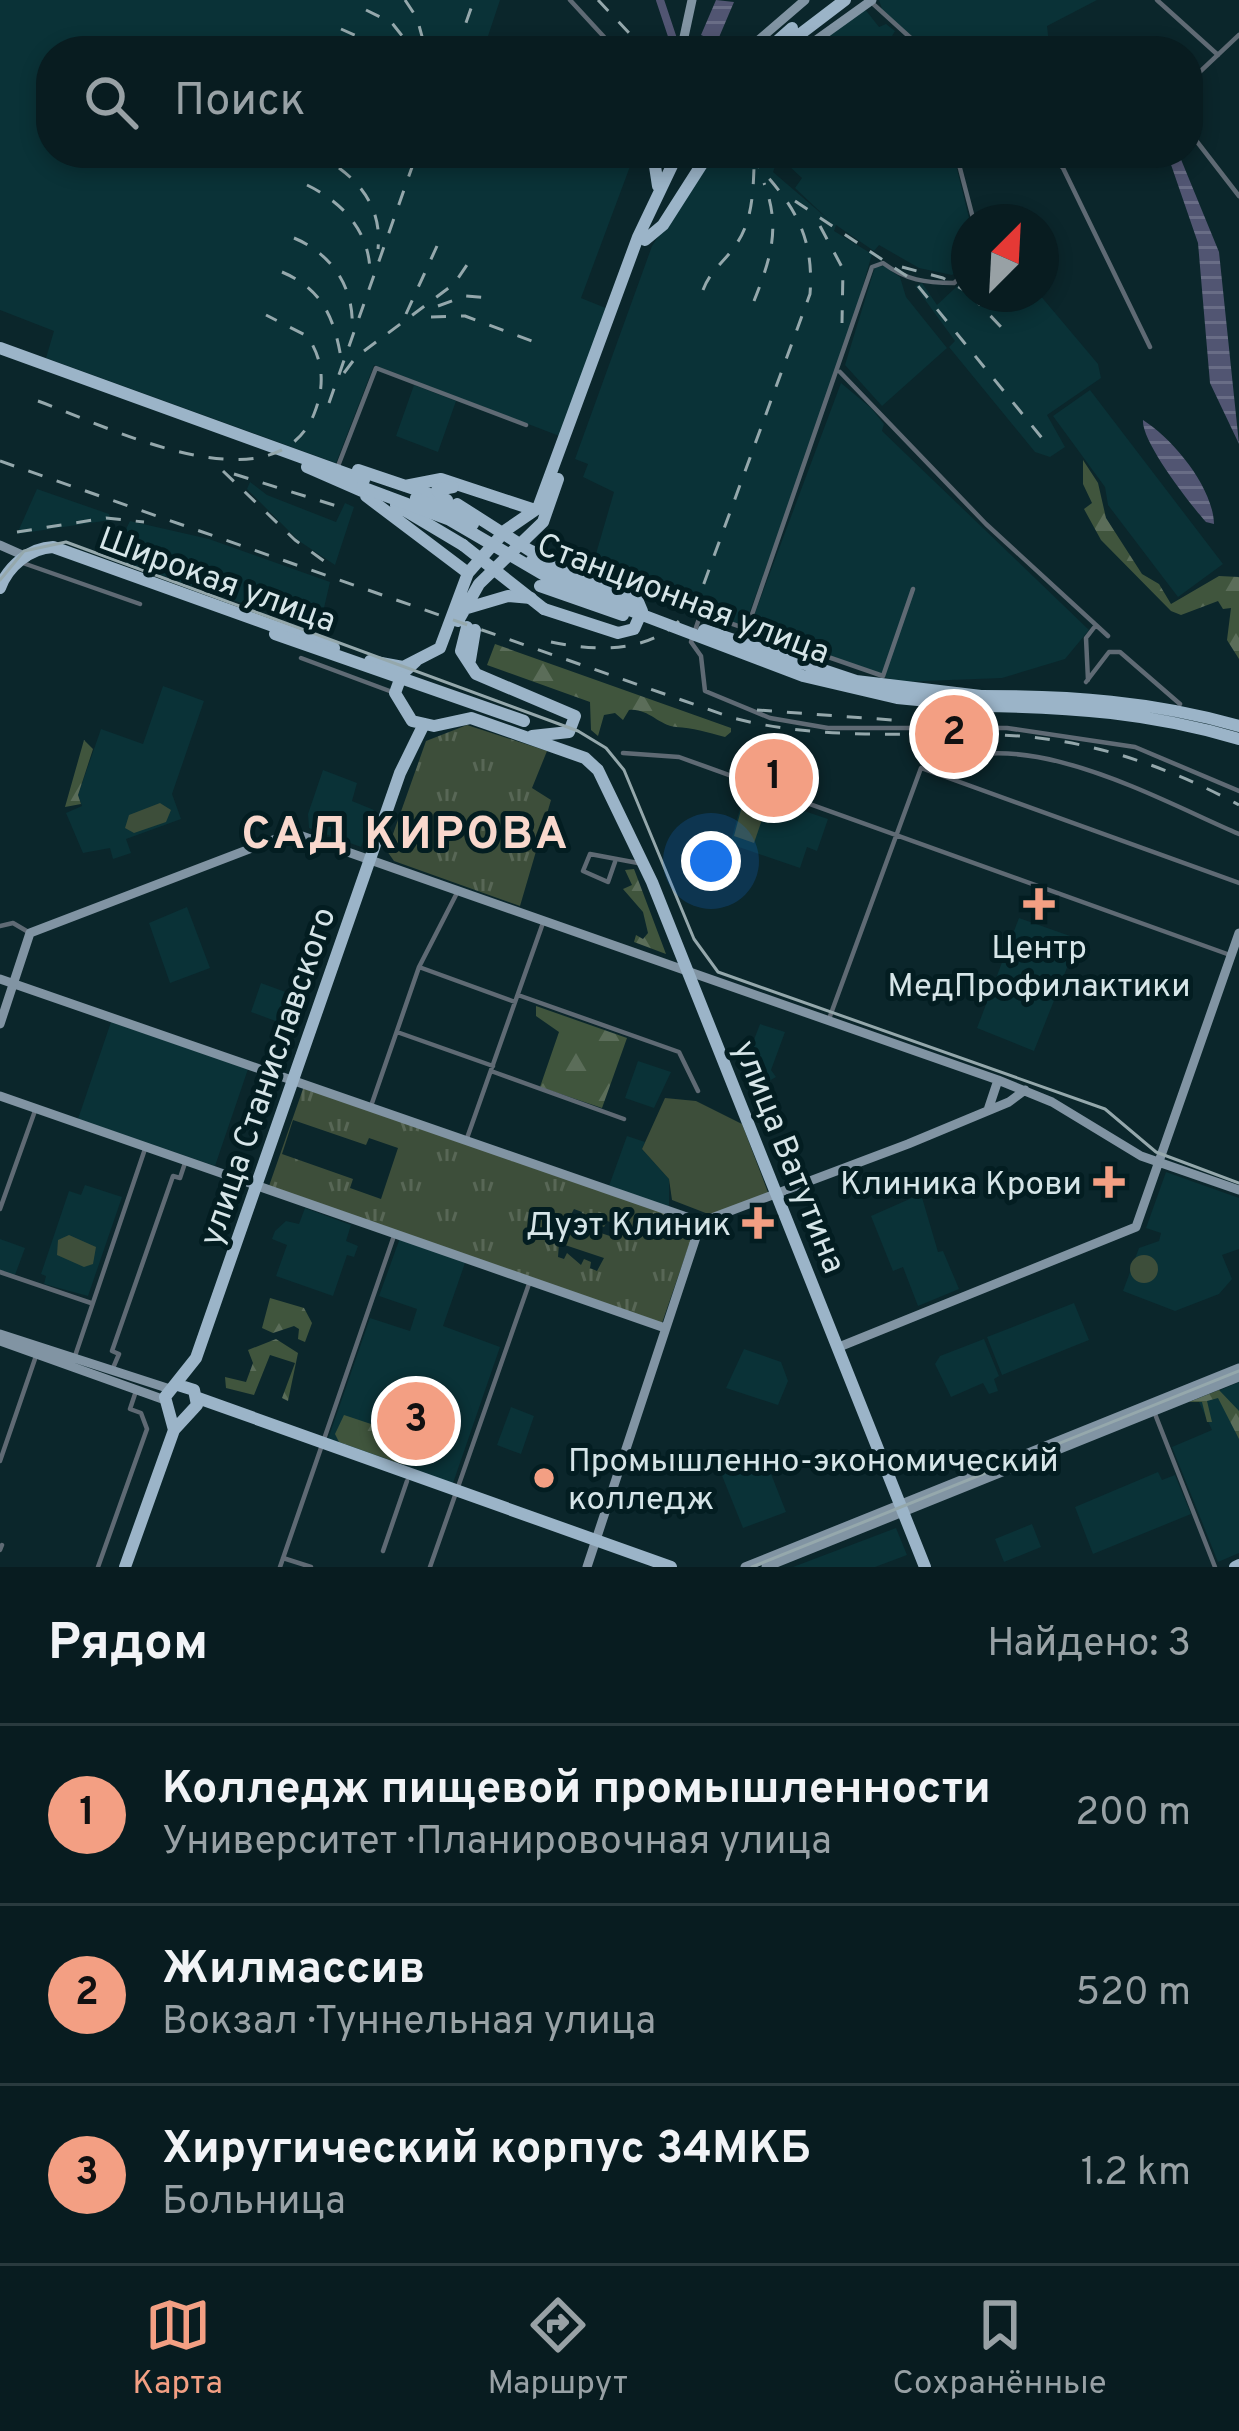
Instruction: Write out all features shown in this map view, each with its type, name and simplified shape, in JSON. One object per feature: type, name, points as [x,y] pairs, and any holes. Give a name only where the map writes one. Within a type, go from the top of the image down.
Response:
[{"type":"main road","points":[[785,36],[832,0]]},
{"type":"main road","points":[[798,36],[845,0]]},
{"type":"main road","points":[[423,724],[404,711],[400,687],[420,665],[448,651],[463,609],[533,518],[658,192],[658,168]]},
{"type":"main road","points":[[655,227],[681,168]]},
{"type":"main road","points":[[405,487],[441,479],[543,522],[645,240],[699,168]]},
{"type":"main road","name":"Станционная улица","points":[[0,352],[450,520],[558,583],[855,690],[922,702],[1097,708],[1176,721],[1239,739]]},
{"type":"main road","name":"Станционная улица","points":[[308,464],[334,469],[358,484],[455,508],[561,575],[856,682],[923,693],[1102,698],[1176,708],[1239,726]]},
{"type":"main road","points":[[334,469],[350,467],[455,508],[545,559],[621,588],[629,607],[616,623],[520,596],[463,609]]},
{"type":"main road","points":[[358,484],[463,545],[544,608],[628,633],[642,611],[639,598],[543,552],[533,542],[533,518]]},
{"type":"main road","points":[[358,484],[468,573]]},
{"type":"main road","points":[[455,508],[436,493],[441,485],[508,509],[506,530]]},
{"type":"main road","points":[[411,743],[395,691],[416,662],[440,648],[468,573],[506,530],[533,518]]},
{"type":"main road","name":"Широкая улица","points":[[24,559],[40,548],[58,548],[392,668],[416,662]]},
{"type":"main road","name":"Широкая улица","points":[[24,559],[57,553],[377,669],[395,691]]},
{"type":"main road","points":[[0,588],[4,575],[24,559]]},
{"type":"main road","points":[[496,602],[515,586],[540,586],[608,612],[658,621]]},
{"type":"main road","points":[[261,626],[555,732]]},
{"type":"main road","points":[[406,718],[423,724],[471,718],[525,737],[572,730],[572,711],[485,679],[462,657],[471,629]]},
{"type":"main road","points":[[411,743],[423,724]]},
{"type":"main road","name":"улица Ватутина","points":[[525,737],[585,758],[598,770],[644,863],[925,1567]]},
{"type":"main road","name":"улица Станиславского","points":[[179,1399],[411,743]]},
{"type":"main road","points":[[125,1567],[173,1430],[179,1399],[671,1567]]},
{"type":"main road","points":[[321,1447],[406,1481],[455,1494]]},
{"type":"main road","points":[[593,1543],[650,1567]]},
{"type":"street","points":[[570,0],[603,36]]},
{"type":"street","points":[[684,36],[692,0]]},
{"type":"street","points":[[763,36],[805,0]]},
{"type":"street","points":[[821,36],[871,0],[909,36]]},
{"type":"street","points":[[1157,0],[1197,36]]},
{"type":"street","points":[[1203,69],[1239,34]]},
{"type":"street","points":[[1203,41],[1218,55]]},
{"type":"street","points":[[1203,149],[1239,196]]},
{"type":"street","points":[[960,168],[969,204]]},
{"type":"street","points":[[1064,168],[1150,347]]},
{"type":"street","points":[[747,629],[874,264],[907,280],[951,284]]},
{"type":"street","points":[[334,469],[342,460],[376,368],[526,425]]},
{"type":"street","points":[[840,372],[880,409],[907,446],[1108,636]]},
{"type":"street","name":"Широкая улица","points":[[0,544],[24,559]]},
{"type":"street","points":[[24,559],[140,604]]},
{"type":"street","name":"Станционная улица","points":[[621,588],[883,676],[914,589]]},
{"type":"street","points":[[700,614],[692,642],[701,656],[705,691],[749,705],[757,713],[828,728],[1054,733],[1135,747],[1239,791]]},
{"type":"street","points":[[1096,625],[1086,638],[1087,681],[1109,652],[1120,652],[1180,704]]},
{"type":"street","points":[[301,658],[395,691]]},
{"type":"street","points":[[959,746],[959,759]]},
{"type":"street","points":[[623,753],[679,758],[1233,965]]},
{"type":"street","points":[[930,771],[959,759],[1035,756],[1099,771],[1239,834]]},
{"type":"street","points":[[830,1019],[921,768],[1239,883]]},
{"type":"street","points":[[0,926],[13,923],[30,932],[286,835],[544,920],[1025,1090],[1160,1163],[1239,1190]]},
{"type":"street","points":[[615,862],[608,882],[583,871],[590,854],[615,862],[644,863]]},
{"type":"street","points":[[371,1106],[419,967],[458,891]]},
{"type":"street","points":[[466,1141],[544,920]]},
{"type":"street","points":[[0,1024],[30,932]]},
{"type":"street","points":[[839,1347],[1136,1227],[1233,965],[1239,933]]},
{"type":"street","points":[[419,967],[679,1052],[698,1090]]},
{"type":"street","points":[[0,979],[701,1222],[777,1196],[988,1110],[1025,1090]]},
{"type":"street","points":[[397,1032],[624,1119]]},
{"type":"street","points":[[988,1110],[998,1080]]},
{"type":"street","points":[[0,1096],[665,1328]]},
{"type":"street","points":[[0,1209],[36,1108]]},
{"type":"street","points":[[74,1359],[146,1146]]},
{"type":"street","points":[[112,1372],[118,1354],[112,1351],[148,1246],[173,1176],[180,1178],[186,1160]]},
{"type":"street","points":[[587,1567],[701,1222]]},
{"type":"street","points":[[280,1567],[395,1233]]},
{"type":"street","points":[[0,1272],[92,1304]]},
{"type":"street","points":[[430,1567],[530,1281]]},
{"type":"street","points":[[0,1338],[179,1399]]},
{"type":"street","points":[[38,1350],[179,1399]]},
{"type":"street","points":[[0,1461],[38,1350]]},
{"type":"street","points":[[745,1567],[1152,1407],[1239,1368]]},
{"type":"street","points":[[1152,1407],[1239,1378]]},
{"type":"street","points":[[98,1567],[147,1429],[141,1413],[130,1409],[137,1388]]},
{"type":"street","points":[[1152,1407],[1215,1567]]},
{"type":"street","points":[[383,1551],[406,1481]]},
{"type":"street","points":[[766,1567],[901,1508]]},
{"type":"street","points":[[283,1558],[311,1567]]},
{"type":"shaded area","points":[[0,0],[500,0],[488,36],[36,36],[36,168],[629,168],[581,298],[608,309],[562,437],[374,365],[336,463],[46,358],[54,331],[0,310]]},
{"type":"shaded area","points":[[716,0],[734,2],[720,36],[701,35]]},
{"type":"shaded area","points":[[879,0],[1097,0],[1047,26],[1048,36],[910,36],[884,15]]},
{"type":"shaded area","points":[[864,8],[879,27],[886,24],[895,31],[892,36],[826,36]]},
{"type":"shaded area","points":[[703,168],[774,168],[773,172],[830,221],[795,188],[802,178],[791,168],[957,168],[966,204],[951,204],[951,275],[919,268],[879,245],[874,251],[836,225],[834,231],[872,254],[840,366],[747,619],[739,624],[591,571],[614,492],[583,477],[588,464],[575,459],[652,246]]},
{"type":"shaded area","points":[[1172,168],[1185,168],[1219,252],[1239,444],[1210,383],[1198,243]]},
{"type":"shaded area","points":[[884,266],[900,277],[906,297],[947,348],[882,406],[845,365],[875,267]]},
{"type":"shaded area","points":[[922,283],[937,305],[951,292],[951,312],[1054,312],[1098,364],[1101,378],[1047,415],[1065,447],[1050,457],[1035,452],[949,347],[955,341],[915,286]]},
{"type":"shaded area","points":[[841,383],[871,408],[884,424],[882,431],[1089,630],[1065,659],[1002,678],[899,682],[749,629]]},
{"type":"shaded area","points":[[414,385],[456,401],[438,452],[396,436]]},
{"type":"shaded area","points":[[1090,390],[1223,564],[1178,597],[1108,505],[1105,487],[1053,416]]},
{"type":"shaded area","points":[[1143,420],[1189,465],[1207,495],[1214,524],[1206,522],[1167,472]]},
{"type":"shaded area","points":[[250,482],[267,495],[336,522],[345,503],[354,507],[335,565],[299,541],[247,489]]},
{"type":"shaded area","points":[[37,489],[109,514],[110,520],[17,534]]},
{"type":"shaded area","points":[[130,521],[209,539],[330,582],[324,608],[262,586],[250,606],[112,558]]},
{"type":"shaded area","points":[[163,686],[204,701],[172,794],[181,819],[126,839],[131,853],[113,859],[110,848],[83,853],[66,813],[82,806],[78,795],[101,729],[143,744]]},
{"type":"shaded area","points":[[323,770],[357,783],[352,801],[374,810],[361,847],[309,828],[308,814]]},
{"type":"shaded area","points":[[745,791],[828,819],[817,851],[807,847],[800,868],[730,844]]},
{"type":"shaded area","points":[[187,907],[210,968],[170,983],[149,923]]},
{"type":"shaded area","points":[[1019,918],[1070,936],[1068,942],[1076,945],[1034,1051],[977,1028]]},
{"type":"shaded area","points":[[261,983],[291,994],[281,1023],[251,1012]]},
{"type":"shaded area","points":[[111,1022],[248,1069],[215,1166],[78,1119]]},
{"type":"shaded area","points":[[760,1024],[785,1032],[771,1070],[776,1077],[769,1081],[752,1045]]},
{"type":"shaded area","points":[[638,1061],[671,1072],[654,1108],[625,1098]]},
{"type":"shaded area","points":[[627,1136],[645,1142],[642,1149],[669,1179],[669,1207],[609,1186]]},
{"type":"shaded area","points":[[1166,1172],[1239,1198],[1239,1249],[1222,1255],[1232,1279],[1219,1294],[1175,1311],[1123,1291],[1139,1248],[1159,1241],[1161,1233],[1146,1228]]},
{"type":"shaded area","points":[[85,1185],[122,1197],[88,1296],[44,1284],[46,1276],[41,1274],[69,1191],[81,1195]]},
{"type":"shaded area","points":[[921,1194],[938,1252],[943,1251],[959,1289],[918,1306],[903,1267],[893,1271],[871,1216]]},
{"type":"shaded area","points":[[305,1208],[351,1225],[346,1241],[358,1246],[354,1257],[347,1255],[333,1296],[276,1276],[287,1245],[272,1239],[275,1231],[286,1221],[299,1224]]},
{"type":"shaded area","points":[[400,1238],[465,1263],[443,1326],[500,1347],[452,1486],[327,1442],[370,1318],[410,1331],[417,1309],[379,1296]]},
{"type":"shaded area","points":[[0,1239],[25,1248],[15,1275],[0,1270]]},
{"type":"shaded area","points":[[1074,1303],[1089,1340],[1002,1375],[987,1337]]},
{"type":"shaded area","points":[[984,1339],[999,1376],[994,1379],[998,1391],[989,1394],[983,1383],[951,1397],[935,1364],[940,1356]]},
{"type":"shaded area","points":[[744,1349],[781,1362],[788,1381],[778,1405],[726,1388]]},
{"type":"shaded area","points":[[1239,1382],[1239,1553],[1218,1562],[1172,1447],[1212,1430],[1198,1400]]},
{"type":"shaded area","points":[[511,1407],[534,1416],[521,1454],[497,1445]]},
{"type":"shaded area","points":[[764,1456],[786,1512],[743,1528],[721,1473]]},
{"type":"shaded area","points":[[1158,1472],[1162,1480],[1175,1475],[1191,1514],[1093,1554],[1075,1507]]},
{"type":"shaded area","points":[[1032,1524],[1041,1547],[1004,1562],[995,1539]]},
{"type":"shaded area","points":[[896,1528],[907,1555],[875,1567],[793,1567]]},
{"type":"green space","points":[[1083,460],[1098,483],[1106,518],[1142,574],[1159,584],[1171,604],[1219,576],[1239,577],[1239,659],[1227,640],[1231,608],[1223,609],[1218,601],[1181,615],[1171,611],[1101,540],[1084,509],[1092,503],[1083,484]]},
{"type":"green space","points":[[495,644],[731,728],[731,732],[725,737],[676,727],[629,710],[623,720],[615,713],[604,715],[598,736],[591,730],[590,702],[487,665]]},
{"type":"green space","points":[[467,725],[547,751],[532,788],[551,800],[520,906],[394,861],[387,851],[426,741]]},
{"type":"green space","points":[[84,740],[93,749],[78,795],[81,804],[65,807]]},
{"type":"green space","points":[[745,795],[768,802],[754,843],[734,836]]},
{"type":"green space","points":[[160,803],[171,810],[166,822],[134,833],[125,828],[129,815]]},
{"type":"green space","points":[[634,869],[666,954],[634,942],[636,935],[643,939],[648,933],[643,912],[623,889],[632,885],[625,870]]},
{"type":"green space","points":[[536,1006],[627,1038],[602,1108],[540,1087],[559,1032],[536,1016]]},
{"type":"green space","points":[[304,1086],[697,1222],[662,1323],[269,1186]],"holes":[[[293,1120],[366,1145],[369,1138],[398,1148],[381,1199],[350,1188],[353,1179],[282,1154]],[[574,1209],[582,1212],[580,1219],[598,1217],[596,1224],[604,1227],[607,1221],[614,1223],[613,1237],[567,1222]],[[559,1243],[604,1258],[597,1271],[584,1259],[581,1265],[567,1253],[564,1259],[558,1257]]]},
{"type":"green space","points":[[665,1098],[696,1101],[742,1124],[769,1195],[716,1217],[672,1200],[669,1179],[642,1149]]},
{"type":"green space","points":[[69,1235],[96,1247],[93,1264],[84,1267],[57,1255],[58,1240]]},
{"type":"green space","points":[[1144,1255],[1154,1259],[1158,1269],[1154,1279],[1144,1283],[1134,1279],[1130,1269],[1134,1259]]},
{"type":"green space","points":[[270,1298],[304,1308],[312,1323],[305,1342],[298,1339],[299,1329],[294,1326],[273,1333],[262,1328]]},
{"type":"green space","points":[[276,1339],[298,1353],[288,1401],[282,1398],[295,1363],[270,1355],[254,1395],[226,1388],[225,1377],[246,1382],[253,1363],[248,1350]]},
{"type":"green space","points":[[1219,1390],[1239,1411],[1239,1439],[1218,1398],[1207,1401],[1212,1422],[1207,1422],[1202,1402],[1189,1402]]},
{"type":"green space","points":[[344,1415],[422,1441],[404,1465],[339,1442],[335,1434]]},
{"type":"waterway","points":[[660,0],[672,36]]},
{"type":"tram line","points":[[0,580],[24,551],[66,542],[578,731],[606,748],[624,770],[694,939],[718,972],[1105,1109],[1156,1152],[1239,1183]]},
{"type":"tram line","points":[[752,1567],[1239,1371]]},
{"type":"railway","points":[[405,0],[422,36]]},
{"type":"railway","points":[[461,36],[474,0]]},
{"type":"railway","points":[[598,0],[632,36]]},
{"type":"railway","points":[[366,10],[392,23],[402,36]]},
{"type":"railway","points":[[341,29],[357,36]]},
{"type":"railway","points":[[338,168],[370,203],[378,249]]},
{"type":"railway","points":[[329,403],[412,168]]},
{"type":"railway","points":[[703,290],[746,226],[754,168]]},
{"type":"railway","points":[[551,642],[619,647],[659,636],[691,608],[703,586],[810,294],[803,233],[786,200],[759,168]]},
{"type":"railway","points":[[754,301],[772,242],[772,214],[764,183]]},
{"type":"railway","points":[[307,185],[353,221],[366,246],[370,276]]},
{"type":"railway","points":[[795,201],[914,281],[1046,443]]},
{"type":"railway","points":[[820,226],[843,269],[842,323]]},
{"type":"railway","points":[[294,238],[320,253],[338,274],[350,300],[352,330]]},
{"type":"railway","points":[[406,314],[437,246]]},
{"type":"railway","points":[[344,373],[356,357],[454,284],[471,259]]},
{"type":"railway","points":[[902,267],[951,283]]},
{"type":"railway","points":[[282,272],[307,287],[324,306],[341,358]]},
{"type":"railway","points":[[438,306],[465,296],[490,298]]},
{"type":"railway","points":[[987,312],[1001,327]]},
{"type":"railway","points":[[38,401],[186,453],[226,459],[263,457],[293,443],[314,414],[321,384],[320,364],[307,336],[266,315]]},
{"type":"railway","points":[[431,317],[465,316],[545,346]]},
{"type":"railway","points":[[0,461],[733,718],[805,731],[1048,739],[1133,759],[1239,805]]},
{"type":"railway","points":[[223,471],[295,540],[335,569]]},
{"type":"railway","points":[[234,474],[340,507]]},
{"type":"railway","points":[[17,532],[106,518],[144,522]]},
{"type":"railway","points":[[757,710],[892,720]]},
{"type":"place","name":"Жилмассив","points":[[954,734]]},
{"type":"place","name":"Колледж пищевой промышленности","points":[[774,778]]},
{"type":"place","name":"Центр МедПрофилактики","points":[[1039,904]]},
{"type":"place","name":"Клиника Крови","points":[[1109,1182]]},
{"type":"place","name":"Дуэт Клиник","points":[[758,1223]]},
{"type":"place","name":"Хиругический корпус 34МКБ","points":[[416,1421]]},
{"type":"place","name":"Промышленно-экономический колледж","points":[[544,1478]]},
{"type":"district","name":"САД КИРОВА","points":[[406,832]]}]
